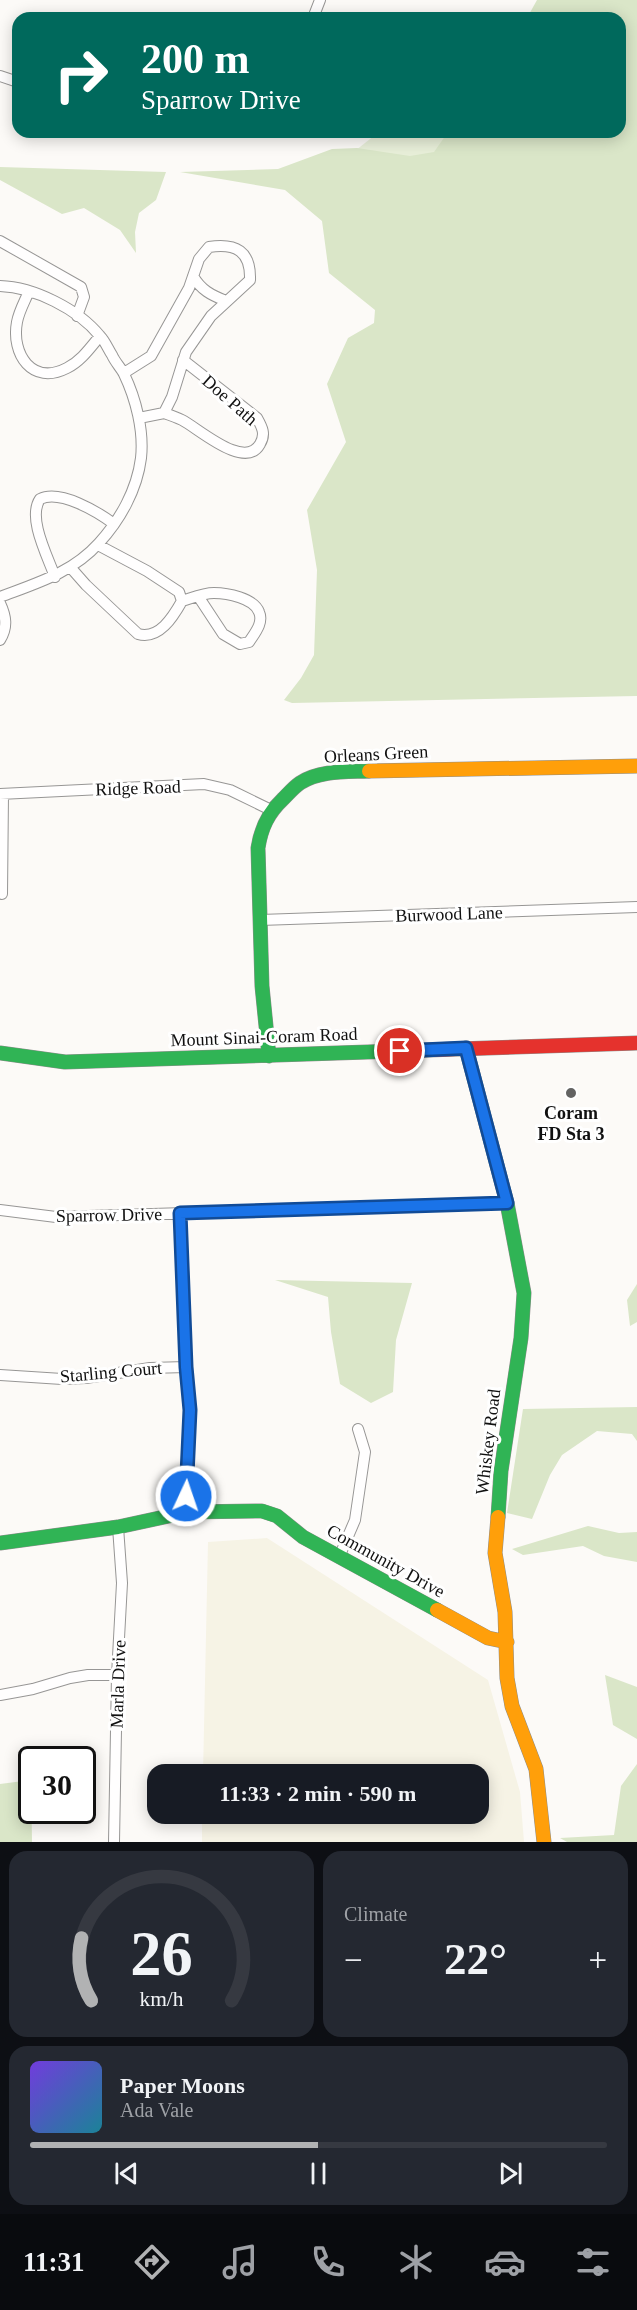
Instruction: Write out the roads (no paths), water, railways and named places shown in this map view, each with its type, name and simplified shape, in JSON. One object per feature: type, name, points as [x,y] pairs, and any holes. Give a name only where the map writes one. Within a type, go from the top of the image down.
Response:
[{"type":"street","points":[[0,241],[81,287],[84,297],[77,315]]},
{"type":"street","points":[[124,373],[151,356],[189,288],[199,259],[209,247],[228,245],[241,252],[248,260],[250,280],[211,316],[186,352],[172,397],[164,413],[139,418]]},
{"type":"street","points":[[193,276],[198,285],[208,293],[226,301]]},
{"type":"street","points":[[0,286],[29,291],[77,315],[100,336],[124,373],[139,418],[141,459],[135,484],[122,513],[98,545],[71,568],[56,577],[0,597]]},
{"type":"street","points":[[29,291],[16,332],[22,357],[35,371],[48,373],[66,368],[85,355],[100,336]]},
{"type":"street","name":"Doe Path","points":[[164,413],[182,420],[236,452],[253,451],[259,447],[262,440],[264,430],[256,418],[183,360]]},
{"type":"street","points":[[56,577],[36,524],[35,511],[40,499],[49,496],[62,498],[101,514],[114,524]]},
{"type":"street","points":[[98,545],[147,570],[170,585],[179,592],[182,601]]},
{"type":"street","points":[[71,568],[138,634],[150,634],[164,627],[174,616],[182,601],[198,596],[211,593],[237,596],[248,601],[260,615],[258,629],[249,642],[240,644],[223,634],[198,596]]},
{"type":"street","points":[[0,603],[5,621],[5,629],[0,640]]},
{"type":"street","name":"Orleans Green","points":[[269,1056],[262,986],[258,848],[260,832],[271,810],[299,783],[315,776],[339,772],[637,766]]},
{"type":"street","name":"Ridge Road","points":[[1,794],[204,784],[230,790],[271,810]]},
{"type":"street","points":[[1,794],[2,894]]},
{"type":"street","name":"Burwood Lane","points":[[260,920],[637,907]]},
{"type":"street","name":"Mount Sinai-Coram Road","points":[[0,1053],[65,1062],[637,1043]]},
{"type":"street","name":"Whiskey Road","points":[[466,1048],[507,1203],[524,1293],[521,1338],[507,1424],[495,1533],[496,1564],[505,1612],[507,1678],[512,1706],[536,1769],[544,1842]]},
{"type":"street","name":"Sparrow Drive","points":[[0,1210],[56,1217],[507,1203]]},
{"type":"street","points":[[0,1544],[118,1527],[187,1512],[190,1410],[186,1367],[180,1213]]},
{"type":"street","name":"Starling Court","points":[[0,1374],[78,1378],[150,1368],[186,1367]]},
{"type":"street","points":[[340,1555],[355,1520],[365,1452],[358,1429]]},
{"type":"street","name":"Community Drive","points":[[187,1512],[210,1514],[249,1510],[277,1516],[303,1537],[340,1555],[488,1638],[507,1642]]},
{"type":"street","name":"Marla Drive","points":[[114,1842],[117,1675],[122,1583],[118,1527]]},
{"type":"street","points":[[0,1695],[33,1689],[70,1678],[88,1675],[117,1675]]},
{"type":"place","name":"Coram FD Sta 3","points":[[571,1093]]}]
